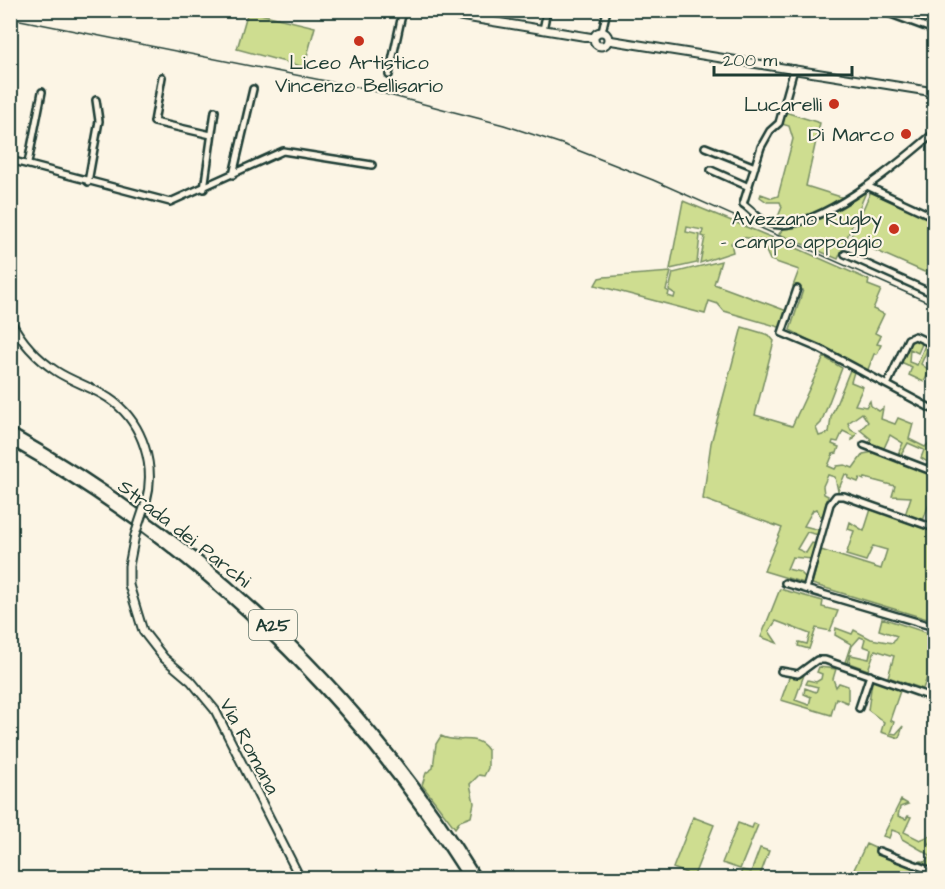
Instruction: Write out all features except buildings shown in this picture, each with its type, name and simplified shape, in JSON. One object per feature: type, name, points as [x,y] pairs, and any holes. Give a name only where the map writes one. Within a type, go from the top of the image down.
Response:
[{"type":"highway","name":"Strada dei Parchi","points":[[10,433],[82,476],[150,522],[216,574],[271,624],[335,689],[388,752],[437,818],[476,879]]},
{"type":"highway","name":"Strada dei Parchi","points":[[10,440],[81,482],[145,526],[199,568],[267,628],[313,674],[370,740],[417,800],[469,879]]},
{"type":"main road","points":[[423,10],[594,38],[602,32],[608,40],[934,92]]},
{"type":"main road","points":[[594,38],[594,42],[600,46],[608,40]]},
{"type":"main road","name":"Via Romana","points":[[10,320],[18,336],[39,359],[61,374],[113,401],[131,419],[147,452],[150,472],[146,502],[135,535],[129,566],[129,585],[143,631],[164,658],[191,681],[215,710],[300,879]]},
{"type":"street","points":[[390,75],[403,10]]},
{"type":"street","points":[[543,30],[547,10]]},
{"type":"street","points":[[602,32],[607,10]]},
{"type":"street","points":[[880,10],[934,30]]},
{"type":"street","points":[[794,69],[779,123],[767,136],[743,204],[761,219],[780,225],[825,211],[867,186],[934,134]]},
{"type":"street","points":[[162,77],[154,122],[211,135]]},
{"type":"street","points":[[233,175],[253,89]]},
{"type":"street","points":[[28,163],[42,92]]},
{"type":"street","points":[[88,182],[99,121],[96,100]]},
{"type":"street","points":[[204,189],[215,111]]},
{"type":"street","points":[[705,147],[755,167]]},
{"type":"street","points":[[10,160],[170,202],[204,189],[284,151],[372,165]]},
{"type":"street","points":[[711,170],[749,187]]},
{"type":"street","points":[[867,186],[934,217]]},
{"type":"street","points":[[844,254],[934,294]]},
{"type":"street","points":[[797,289],[782,333],[820,349],[934,410]]},
{"type":"street","points":[[887,386],[908,339],[915,336],[934,345]]},
{"type":"street","points":[[864,445],[934,472]]},
{"type":"street","points":[[806,589],[830,504],[836,496],[844,496],[934,528]]},
{"type":"street","points":[[785,583],[934,627]]},
{"type":"street","points":[[781,671],[798,674],[822,659],[934,698]]},
{"type":"street","points":[[859,708],[870,675]]},
{"type":"street","points":[[879,851],[934,872]]},
{"type":"green space","points":[[248,11],[315,27],[304,67],[237,49]]},
{"type":"green space","points":[[785,112],[820,123],[806,186],[844,198],[812,215],[782,220],[778,217],[782,207],[780,202],[767,202],[760,197],[761,194],[772,198],[778,196],[793,139],[789,126],[782,124]]},
{"type":"green space","name":"Avezzano Rugby - campo appoggio","points":[[871,191],[934,219],[934,283],[929,280],[931,275],[850,239]]},
{"type":"green space","points":[[866,192],[838,259],[779,234],[786,226],[827,213]]},
{"type":"green space","points":[[683,201],[773,238],[771,242],[742,237],[731,243],[733,252],[700,263],[705,237],[702,236],[703,230],[687,227],[686,232],[700,235],[697,263],[670,269]]},
{"type":"green space","points":[[776,239],[869,280],[868,285],[881,290],[873,309],[884,314],[875,333],[881,336],[877,344],[881,345],[877,354],[874,354],[867,372],[790,330],[803,290],[793,286],[799,270],[770,260],[766,251]]},
{"type":"green space","points":[[721,261],[714,284],[787,311],[782,326],[724,311],[718,304],[709,301],[705,314],[595,285],[599,278],[604,277],[671,272],[666,290],[669,292],[668,296],[674,298],[675,294],[669,290],[673,273]]},
{"type":"green space","points":[[742,327],[769,335],[774,341],[755,415],[792,426],[824,357],[842,368],[821,423],[816,428],[819,436],[829,433],[831,417],[850,370],[854,372],[851,382],[863,387],[855,405],[866,407],[870,401],[871,406],[879,411],[883,408],[881,419],[895,424],[898,418],[913,424],[909,439],[925,447],[934,438],[934,466],[921,458],[924,450],[908,443],[901,455],[898,454],[903,443],[890,435],[884,448],[869,443],[871,439],[860,430],[868,422],[862,413],[848,423],[851,430],[857,433],[854,439],[852,440],[853,436],[843,431],[838,442],[833,441],[832,444],[839,447],[828,466],[835,469],[837,466],[845,465],[853,468],[863,454],[874,452],[934,474],[934,499],[931,498],[923,521],[905,515],[911,497],[892,496],[895,486],[865,478],[864,480],[860,478],[858,482],[848,478],[849,476],[845,474],[838,491],[835,477],[828,475],[823,486],[824,494],[828,496],[823,515],[820,516],[817,509],[813,510],[804,526],[820,530],[819,535],[807,532],[797,549],[806,553],[812,543],[817,544],[812,559],[792,557],[787,569],[800,572],[806,578],[804,583],[764,571],[782,528],[703,499],[711,443]]},
{"type":"green space","points":[[915,340],[922,344],[918,353],[910,349],[909,362],[917,365],[925,345],[929,346],[921,364],[932,372],[934,366],[934,377],[928,374],[924,382],[909,375],[912,367],[901,362],[910,341]]},
{"type":"green space","points":[[871,509],[934,532],[934,601],[927,619],[812,584],[821,550],[881,569],[887,550],[873,546],[866,561],[846,555],[854,531],[848,529],[850,522],[864,531]]},
{"type":"green space","points":[[780,589],[823,601],[822,607],[838,611],[830,631],[816,628],[809,649],[798,646],[799,642],[807,644],[810,634],[776,621],[769,631],[777,643],[761,637]]},
{"type":"green space","points":[[882,618],[934,635],[934,670],[930,669],[923,689],[888,677],[894,656],[875,650],[868,670],[849,663],[851,655],[869,659],[871,649],[863,646],[865,639],[860,637],[852,646],[847,663],[845,662],[851,644],[835,635],[836,628],[852,634],[854,630],[871,639],[893,643],[897,636],[879,630]]},
{"type":"green space","points":[[819,667],[836,669],[833,679],[836,687],[839,683],[848,686],[848,703],[836,698],[831,715],[781,700],[790,675],[805,672],[795,700],[809,705],[811,697],[804,694],[805,688],[816,692],[818,687],[806,684],[808,680],[816,682],[821,679],[822,674],[817,672]]},
{"type":"green space","points":[[876,679],[901,688],[890,720],[894,722],[890,733],[896,734],[903,726],[899,738],[881,732],[884,722],[868,710],[872,682]]},
{"type":"green space","points":[[441,736],[478,741],[488,750],[488,768],[484,776],[479,775],[470,784],[474,803],[471,817],[460,821],[455,828],[422,785],[426,773],[433,768],[436,744]]},
{"type":"green space","points":[[901,800],[908,804],[900,807],[898,816],[906,819],[908,816],[911,817],[904,832],[920,840],[934,834],[929,843],[934,851],[934,870],[920,864],[921,861],[925,862],[930,855],[902,839],[900,833],[892,830],[889,838],[883,836]]},
{"type":"green space","points":[[693,817],[714,825],[693,878],[684,878],[686,873],[673,868]]},
{"type":"green space","points":[[738,823],[752,828],[754,823],[758,825],[740,869],[722,863]]},
{"type":"green space","points":[[866,844],[877,849],[876,852],[934,875],[934,878],[850,878]]},
{"type":"green space","points":[[760,848],[769,851],[759,878],[739,878],[742,870],[751,872]]},
{"type":"waterway","points":[[10,869],[13,878]]},
{"type":"railway","points":[[10,18],[366,89],[504,125],[562,144],[653,180],[934,305]]},
{"type":"place","name":"Liceo Artistico Vincenzo Bellisario","points":[[359,41]]},
{"type":"place","name":"Lucarelli","points":[[834,104]]},
{"type":"place","name":"Di Marco","points":[[906,134]]},
{"type":"place","name":"Avezzano Rugby - campo appoggio","points":[[894,229]]}]
